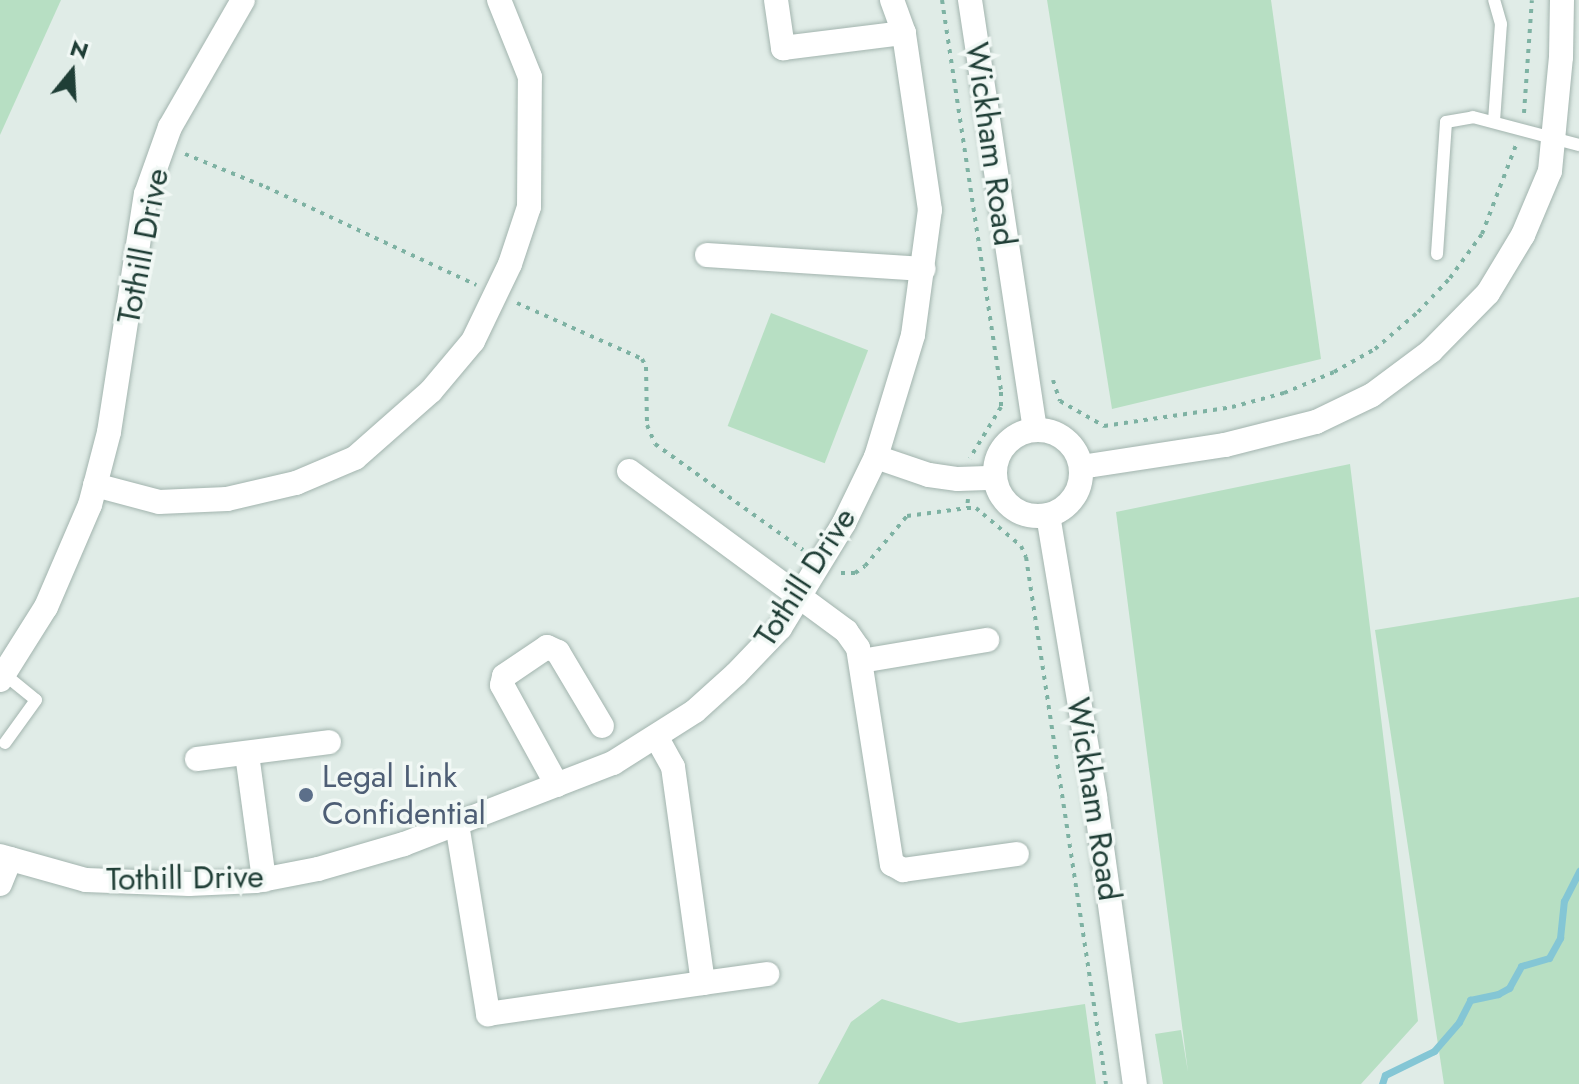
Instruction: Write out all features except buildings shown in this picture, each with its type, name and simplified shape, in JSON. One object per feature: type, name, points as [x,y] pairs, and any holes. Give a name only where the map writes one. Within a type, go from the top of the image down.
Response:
[{"type":"street","name":"Tothill Drive","points":[[2,677],[46,607],[90,505],[120,367],[146,194],[170,127],[243,0]]},
{"type":"street","points":[[95,485],[159,502],[227,499],[296,483],[355,458],[431,391],[473,341],[510,264],[529,207],[530,77],[499,0]]},
{"type":"street","points":[[776,0],[783,48],[904,33]]},
{"type":"street","name":"Tothill Drive","points":[[5,858],[86,880],[189,884],[264,880],[318,869],[457,824],[613,763],[695,711],[736,674],[780,628],[844,523],[876,457],[913,335],[930,210],[904,33],[892,0]]},
{"type":"street","name":"Wickham Road","points":[[970,0],[1035,430]]},
{"type":"street","points":[[1081,467],[1225,445],[1316,422],[1372,395],[1431,351],[1488,293],[1523,235],[1550,171],[1561,57],[1562,0]]},
{"type":"street","points":[[707,255],[924,269]]},
{"type":"street","points":[[1035,430],[1051,432],[1065,439],[1076,452],[1081,467],[1081,483],[1074,497],[1063,509],[1048,515],[1019,512],[1007,504],[995,478],[996,464],[1010,440],[1035,430]]},
{"type":"street","points":[[876,457],[929,475],[969,480],[995,478]]},
{"type":"street","points":[[629,471],[846,631],[858,648],[892,864],[903,870],[1017,854]]},
{"type":"street","name":"Wickham Road","points":[[1048,515],[1095,797],[1135,1084]]},
{"type":"street","points":[[861,661],[987,640]]},
{"type":"street","points":[[557,785],[502,685],[504,676],[547,647],[558,652],[602,726]]},
{"type":"street","points":[[656,736],[673,767],[703,983]]},
{"type":"street","points":[[197,759],[329,742]]},
{"type":"street","points":[[247,754],[264,880]]},
{"type":"street","points":[[457,824],[488,1014],[767,974]]},
{"type":"street","points":[[0,884],[5,858]]},
{"type":"lane","points":[[1494,0],[1501,24],[1494,121]]},
{"type":"lane","points":[[1437,254],[1446,122],[1473,117],[1521,127],[1579,145]]},
{"type":"lane","points":[[2,677],[36,700],[5,743]]},
{"type":"path","points":[[942,0],[1001,392],[1001,407],[970,459],[967,508]]},
{"type":"path","points":[[1024,364],[1045,363],[1050,367],[1060,401],[1104,426],[1232,407],[1284,393],[1334,372],[1375,349],[1418,312],[1450,278],[1482,234],[1502,189],[1521,127],[1530,62],[1532,0]]},
{"type":"path","points":[[179,163],[187,143]]},
{"type":"path","points":[[182,153],[266,187],[642,359],[646,367],[647,425],[655,444],[820,562],[845,575],[855,573],[878,552],[907,516],[976,508],[1021,546],[1026,557],[1106,1084]]},
{"type":"green space","points":[[0,0],[61,0],[0,135]]},
{"type":"green space","points":[[1047,0],[1271,0],[1321,359],[1112,409]]},
{"type":"green space","points":[[771,313],[868,350],[825,463],[728,426]]},
{"type":"green space","points":[[1350,464],[1418,1021],[1361,1084],[1163,1084],[1155,1034],[1181,1030],[1188,1072],[1116,512]]},
{"type":"green space","points":[[1579,597],[1579,1084],[1444,1084],[1375,630]]},
{"type":"green space","points":[[882,999],[959,1023],[1085,1004],[1096,1084],[818,1084],[851,1022]]},
{"type":"waterway","points":[[1382,1084],[1385,1075],[1434,1051],[1459,1022],[1470,1000],[1498,994],[1509,988],[1521,966],[1549,958],[1560,938],[1564,901],[1579,871]]},
{"type":"place","name":"Legal Link Confidential","points":[[306,795]]}]
